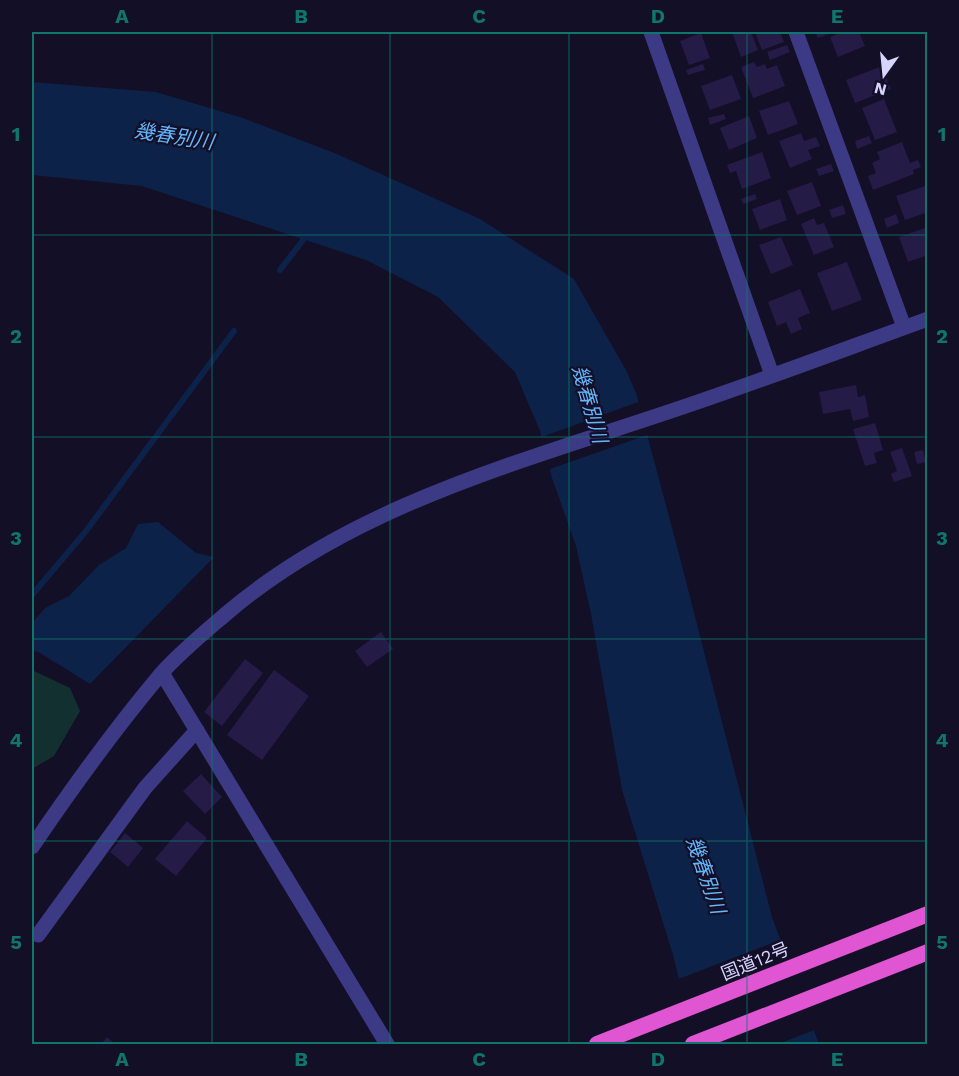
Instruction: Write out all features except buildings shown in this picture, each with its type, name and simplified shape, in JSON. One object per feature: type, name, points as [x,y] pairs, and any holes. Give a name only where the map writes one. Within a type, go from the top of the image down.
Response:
[{"type":"highway","name":"国道12号","points":[[600,1043],[927,914]]},
{"type":"highway","points":[[693,1044],[927,952]]},
{"type":"street","points":[[651,32],[772,375]]},
{"type":"street","points":[[796,32],[904,327]]},
{"type":"street","points":[[32,847],[83,774],[162,673],[228,612],[294,564],[366,524],[518,461],[681,408],[927,319]]},
{"type":"street","points":[[162,673],[387,1044]]},
{"type":"street","points":[[38,935],[145,788],[197,730]]},
{"type":"green space","points":[[32,670],[70,688],[80,711],[54,756],[32,769]]},
{"type":"water","name":"幾春別川","points":[[32,82],[156,92],[243,118],[337,154],[480,219],[574,279],[626,370],[636,393],[772,917],[819,1044],[695,1044],[673,955],[622,790],[591,614],[576,546],[552,478],[540,431],[515,372],[438,297],[366,260],[142,186],[32,175]]},
{"type":"water","points":[[158,522],[196,553],[214,557],[90,684],[32,650],[32,623],[45,608],[69,596],[99,565],[126,548],[138,524]]},
{"type":"pier","points":[[641,401],[650,434],[547,470],[539,438]]},
{"type":"pier","points":[[783,939],[817,1029],[778,1044],[692,1044],[676,980]]},
{"type":"waterway","points":[[280,270],[307,235]]},
{"type":"waterway","points":[[32,595],[86,531],[234,331]]}]
